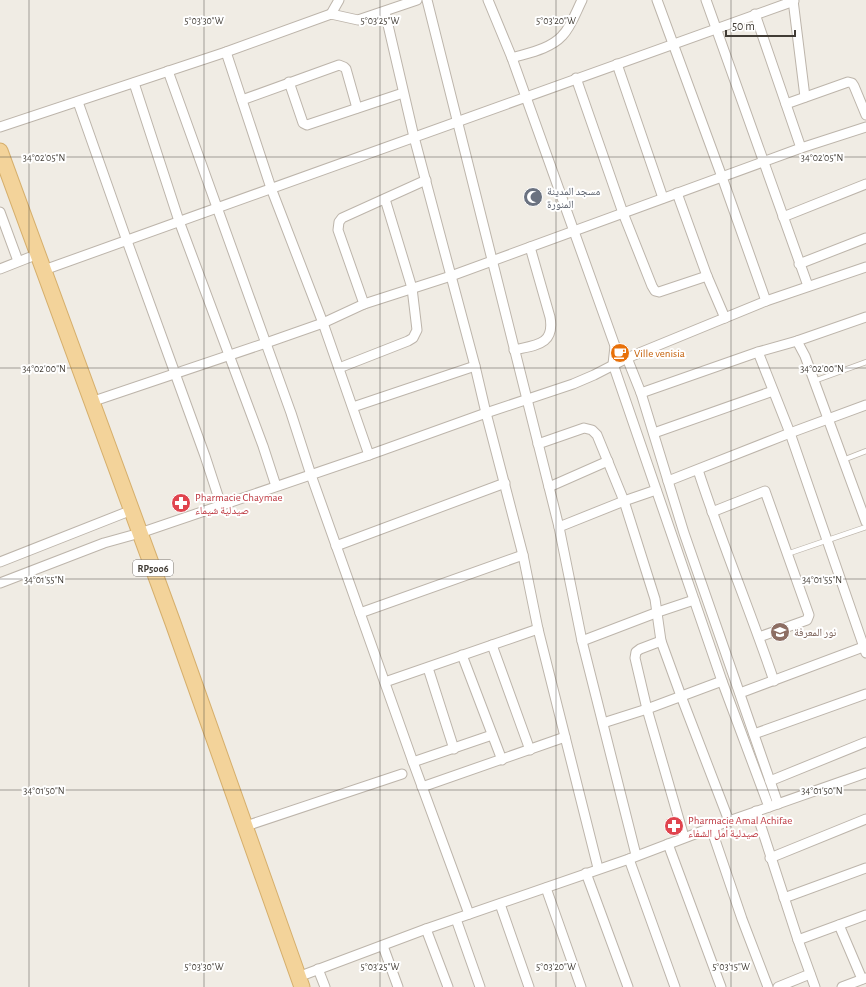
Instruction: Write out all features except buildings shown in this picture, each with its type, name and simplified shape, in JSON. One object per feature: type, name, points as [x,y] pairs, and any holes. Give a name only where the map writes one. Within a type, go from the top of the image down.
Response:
[{"type":"main road","name":"RP5006","points":[[0,151],[91,402],[132,510],[246,826],[300,982]]},
{"type":"street","points":[[331,14],[339,0]]},
{"type":"street","points":[[0,127],[226,52],[331,14],[358,20],[417,0]]},
{"type":"street","points":[[427,0],[559,527],[582,641],[603,723],[632,857],[675,987]]},
{"type":"street","points":[[488,0],[526,96],[615,346],[627,358],[641,393],[668,482],[770,781],[773,805]]},
{"type":"street","points":[[512,58],[555,42],[567,30],[582,0]]},
{"type":"street","points":[[657,0],[766,301]]},
{"type":"street","points":[[706,0],[808,286]]},
{"type":"street","points":[[44,270],[793,1],[805,97]]},
{"type":"street","points":[[385,12],[414,137],[475,366],[523,555],[538,629],[598,868]]},
{"type":"street","points":[[755,14],[801,148]]},
{"type":"street","points":[[226,52],[271,188],[323,323],[369,455]]},
{"type":"street","points":[[617,64],[663,198]]},
{"type":"street","points":[[242,100],[336,66],[342,66],[346,69],[357,108]]},
{"type":"street","points":[[168,71],[216,208],[266,343],[311,475],[413,762],[469,914]]},
{"type":"street","points":[[576,78],[623,213],[649,280],[655,291],[658,292],[707,276]]},
{"type":"street","points":[[289,82],[303,123],[307,125],[404,93]]},
{"type":"street","points":[[786,104],[845,82],[850,82],[854,86],[866,115]]},
{"type":"street","points":[[134,83],[179,221],[230,354],[276,486]]},
{"type":"street","points":[[78,102],[205,456],[221,505]]},
{"type":"street","points":[[91,402],[323,323],[364,304],[451,276],[801,148],[866,127]]},
{"type":"street","points":[[364,304],[338,230],[338,226],[342,218],[426,180]]},
{"type":"street","points":[[783,217],[866,184]]},
{"type":"street","points":[[677,193],[707,276],[725,318]]},
{"type":"street","points":[[339,368],[413,338],[417,330],[412,288],[385,199]]},
{"type":"street","points":[[0,212],[18,261]]},
{"type":"street","points":[[800,264],[866,238]]},
{"type":"street","points":[[514,350],[542,343],[548,338],[550,333],[550,317],[530,247]]},
{"type":"street","points":[[0,269],[38,254]]},
{"type":"street","points":[[0,583],[104,543],[140,533],[311,475],[584,380],[613,364],[766,301],[866,267]]},
{"type":"street","points":[[641,393],[758,352],[798,341],[866,317]]},
{"type":"street","points":[[798,341],[805,356],[843,460],[863,501],[866,522]]},
{"type":"street","points":[[615,346],[613,364],[656,490],[722,681],[773,805]]},
{"type":"street","points":[[740,693],[865,649],[790,433],[758,352]]},
{"type":"street","points":[[353,407],[475,366]]},
{"type":"street","points":[[654,432],[773,391]]},
{"type":"street","points":[[668,482],[790,433],[866,405]]},
{"type":"street","points":[[538,444],[584,428],[589,429],[597,435],[624,501],[655,599],[661,642],[729,820]]},
{"type":"street","points":[[549,487],[608,461]]},
{"type":"street","points":[[698,470],[774,681]]},
{"type":"street","points":[[336,546],[505,483]]},
{"type":"street","points":[[559,527],[656,490]]},
{"type":"street","points":[[712,512],[765,492],[809,617],[807,620],[759,637]]},
{"type":"street","points":[[0,562],[132,510]]},
{"type":"street","points":[[360,613],[523,555]]},
{"type":"street","points":[[582,641],[694,600]]},
{"type":"street","points":[[385,682],[538,629]]},
{"type":"street","points":[[661,642],[640,649],[636,652],[635,658],[647,709],[684,837]]},
{"type":"street","points":[[492,645],[530,750]]},
{"type":"street","points":[[462,655],[502,760]]},
{"type":"street","points":[[428,668],[454,749]]},
{"type":"street","points":[[603,723],[647,709],[722,681]]},
{"type":"street","points":[[754,734],[866,694]]},
{"type":"street","points":[[413,762],[492,735]]},
{"type":"street","points":[[422,787],[565,737]]},
{"type":"street","points":[[770,781],[866,742]]},
{"type":"street","points":[[300,982],[318,969],[426,929],[546,888],[668,844],[729,820],[866,773]]},
{"type":"street","points":[[246,826],[402,774]]},
{"type":"street","points":[[756,811],[770,858],[815,987]]},
{"type":"street","points":[[770,858],[866,819]]},
{"type":"street","points":[[711,828],[742,919],[768,987]]},
{"type":"street","points":[[668,844],[721,987]]},
{"type":"street","points":[[784,898],[866,868]]},
{"type":"street","points":[[586,873],[628,987]]},
{"type":"street","points":[[546,888],[581,987]]},
{"type":"street","points":[[500,904],[529,987]]},
{"type":"street","points":[[798,940],[866,915]]},
{"type":"street","points":[[456,919],[480,987]]},
{"type":"street","points":[[840,925],[864,979],[842,987]]},
{"type":"street","points":[[426,929],[448,987]]},
{"type":"street","points":[[383,946],[398,987]]},
{"type":"street","points":[[318,969],[325,987]]},
{"type":"street","points":[[778,987],[810,974]]},
{"type":"lane","points":[[814,381],[866,362]]},
{"type":"lane","points":[[843,460],[866,451]]},
{"type":"lane","points":[[787,554],[827,539],[866,528]]},
{"type":"place","name":"مسجد المدينة المنورة","points":[[533,197]]},
{"type":"place","name":"Ville venisia","points":[[620,353]]},
{"type":"place","name":"Pharmacie Chaymae صيدلية شيماء","points":[[181,503]]},
{"type":"place","name":"نور المعرفة","points":[[780,632]]},
{"type":"place","name":"Pharmacie Amal Achifae صيدلية أمل الشفاء","points":[[674,826]]}]
